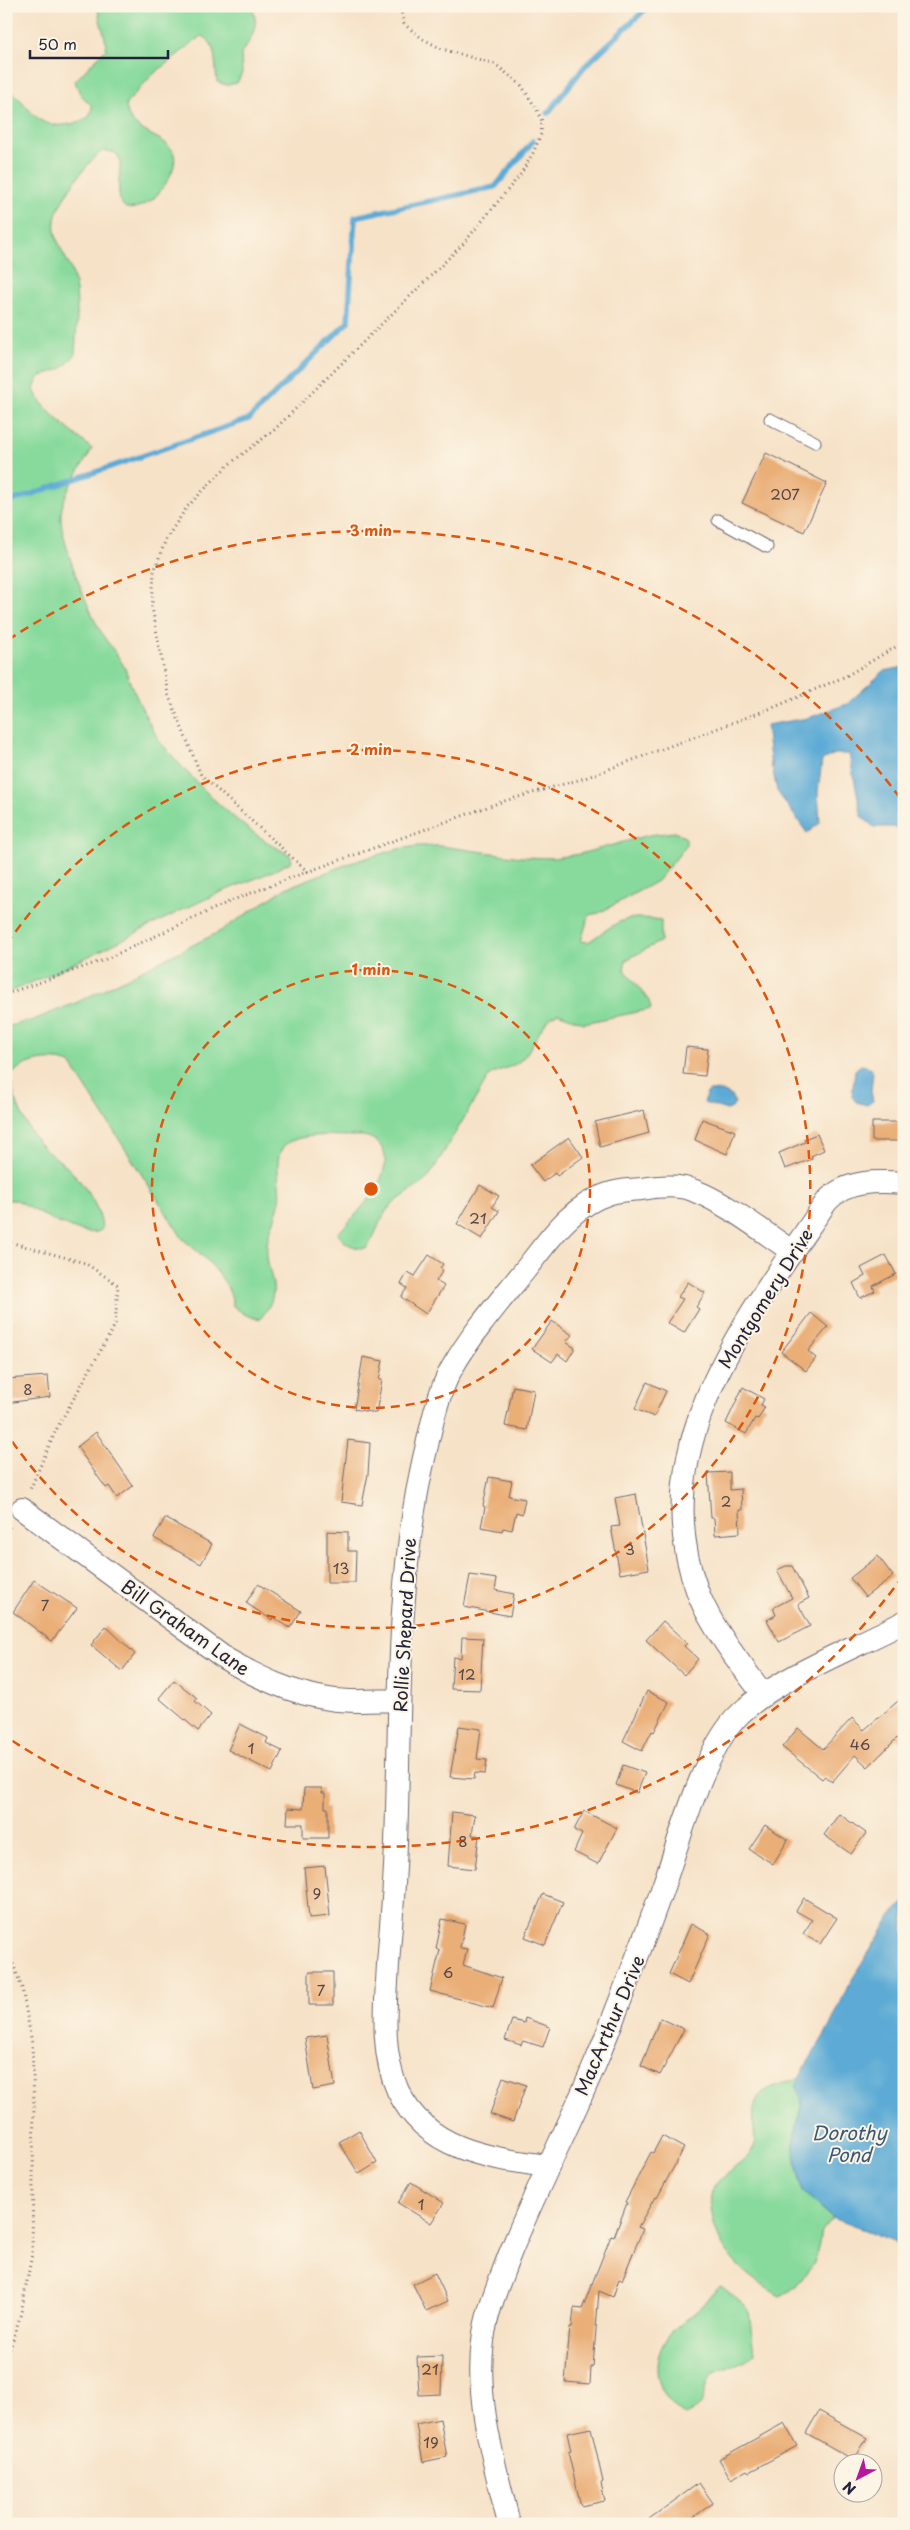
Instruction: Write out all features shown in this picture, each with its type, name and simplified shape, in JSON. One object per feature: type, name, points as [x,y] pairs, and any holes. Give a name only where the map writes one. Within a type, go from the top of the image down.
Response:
[{"type":"street","name":"Montgomery Drive","points":[[764,1695],[745,1672],[697,1592],[682,1530],[682,1481],[703,1403],[746,1323],[827,1201],[835,1192],[846,1187],[904,1182]]},
{"type":"street","name":"Rollie Shepard Drive","points":[[548,2166],[512,2161],[462,2149],[430,2132],[414,2116],[398,2090],[387,2051],[386,2005],[396,1844],[402,1601],[408,1536],[432,1422],[451,1369],[492,1312],[560,1226],[585,1204],[610,1193],[661,1186],[694,1190],[733,1212],[793,1252]]},
{"type":"street","name":"Bill Graham Lane","points":[[22,1509],[226,1659],[258,1678],[294,1692],[331,1700],[399,1700]]},
{"type":"street","name":"MacArthur Drive","points":[[509,2524],[484,2415],[480,2371],[483,2339],[492,2299],[548,2166],[602,2048],[646,1936],[701,1780],[724,1732],[747,1707],[791,1679],[904,1622]]},
{"type":"lane","points":[[770,419],[815,442]]},
{"type":"lane","points":[[718,520],[767,547]]},
{"type":"path","points":[[308,872],[201,775],[168,694],[152,607],[154,571],[166,539],[187,507],[227,466],[274,430],[463,244],[520,175],[533,154],[541,134],[542,120],[521,85],[495,64],[442,49],[423,39],[404,24],[400,6]]},
{"type":"path","points":[[6,994],[104,960],[233,900],[501,802],[585,778],[777,706],[846,676],[904,642]]},
{"type":"path","points":[[6,1241],[85,1263],[118,1285],[115,1325],[56,1430],[22,1509]]},
{"type":"path","points":[[6,1945],[22,1988],[32,2043],[34,2104],[32,2254],[21,2313],[6,2362]]},
{"type":"green space","points":[[98,6],[250,6],[255,18],[254,30],[241,53],[242,73],[237,83],[227,85],[217,82],[213,48],[206,38],[201,36],[151,76],[126,104],[129,117],[138,127],[169,146],[174,155],[173,168],[164,186],[153,199],[138,207],[129,209],[123,206],[119,191],[120,160],[116,153],[108,151],[103,151],[95,157],[66,194],[57,214],[55,228],[61,249],[71,269],[75,285],[77,315],[75,355],[63,368],[39,377],[34,389],[37,396],[51,413],[92,449],[65,497],[61,514],[62,525],[75,574],[95,622],[123,664],[142,709],[162,744],[190,776],[237,820],[271,845],[290,855],[292,861],[263,876],[212,896],[84,958],[6,993],[6,87],[36,117],[44,122],[53,125],[64,125],[87,118],[90,115],[92,106],[80,94],[75,81],[106,49]]},
{"type":"green space","points":[[675,832],[686,838],[686,845],[657,881],[599,913],[589,915],[581,941],[588,942],[624,920],[640,918],[661,920],[661,941],[626,960],[624,969],[649,1001],[651,1009],[584,1023],[558,1013],[552,1017],[521,1060],[489,1076],[429,1177],[388,1209],[366,1248],[350,1245],[338,1233],[365,1204],[381,1179],[385,1166],[385,1155],[379,1144],[365,1136],[322,1136],[298,1138],[284,1146],[278,1161],[279,1204],[267,1244],[268,1265],[273,1290],[272,1298],[260,1319],[246,1315],[233,1306],[227,1286],[221,1277],[207,1260],[183,1239],[70,1063],[46,1060],[30,1063],[10,1076],[11,1084],[20,1110],[32,1134],[44,1149],[69,1169],[86,1189],[99,1213],[102,1229],[95,1232],[85,1232],[73,1229],[46,1217],[16,1200],[6,1200],[6,1027],[33,1020],[78,1002],[219,932],[286,888],[353,862],[398,849],[419,846],[440,846],[521,857],[553,858],[580,854],[649,835]]},
{"type":"green space","points":[[799,2077],[796,2087],[802,2101],[793,2145],[802,2191],[833,2218],[822,2231],[814,2263],[795,2288],[780,2296],[756,2281],[727,2253],[715,2228],[710,2199],[715,2185],[746,2158],[754,2148],[753,2116],[758,2098],[769,2089]]},
{"type":"green space","points":[[721,2286],[745,2305],[749,2312],[754,2353],[746,2360],[712,2374],[702,2402],[685,2416],[662,2390],[658,2380],[658,2358],[671,2332],[700,2308],[712,2293]]},
{"type":"water","points":[[904,667],[904,831],[894,827],[874,827],[862,817],[849,754],[835,754],[822,760],[818,792],[820,823],[807,833],[777,791],[771,761],[771,768],[766,725],[808,718],[847,704],[884,671]]},
{"type":"water","points":[[861,1065],[870,1067],[873,1073],[871,1091],[873,1101],[867,1105],[856,1102],[852,1096],[855,1070]]},
{"type":"water","points":[[710,1091],[722,1091],[731,1096],[735,1103],[732,1108],[727,1110],[704,1103],[707,1093]]},
{"type":"water","name":"Dorothy Pond","points":[[904,1902],[904,2257],[897,2244],[891,2240],[833,2218],[802,2191],[793,2145],[802,2101],[796,2087],[799,2077],[830,2026],[848,1986],[892,1915]]},
{"type":"building","points":[[766,453],[827,483],[804,532],[742,503]]},
{"type":"building","points":[[686,1047],[708,1049],[705,1076],[683,1074]]},
{"type":"building","points":[[644,1110],[649,1133],[600,1147],[595,1122]]},
{"type":"building","points":[[702,1119],[735,1131],[727,1154],[695,1140]]},
{"type":"building","points":[[872,1122],[904,1122],[904,1137],[900,1137],[901,1141],[872,1141]]},
{"type":"building","points":[[817,1134],[824,1150],[811,1156],[812,1159],[785,1169],[779,1153],[805,1142],[804,1139]]},
{"type":"building","points":[[569,1137],[583,1157],[557,1176],[555,1173],[543,1182],[530,1165]]},
{"type":"building","points":[[480,1185],[499,1196],[492,1207],[499,1211],[482,1239],[457,1224]]},
{"type":"building","points":[[429,1255],[443,1264],[440,1268],[443,1270],[436,1281],[444,1286],[426,1314],[401,1297],[407,1288],[401,1284],[408,1272],[415,1276]]},
{"type":"building","points":[[886,1255],[896,1274],[873,1286],[875,1291],[860,1298],[853,1283],[865,1276],[861,1268]]},
{"type":"building","points":[[688,1282],[705,1293],[696,1307],[699,1309],[684,1333],[667,1323],[683,1299],[678,1297]]},
{"type":"building","points":[[811,1313],[828,1327],[808,1351],[816,1358],[806,1371],[781,1352]]},
{"type":"building","points":[[552,1321],[572,1335],[566,1342],[575,1348],[567,1361],[558,1354],[552,1362],[532,1349]]},
{"type":"building","points":[[363,1357],[383,1361],[379,1380],[382,1380],[376,1413],[354,1409]]},
{"type":"building","points":[[48,1376],[50,1397],[6,1403],[6,1379]]},
{"type":"building","points":[[647,1382],[666,1391],[654,1417],[635,1409]]},
{"type":"building","points":[[513,1386],[534,1390],[527,1430],[505,1426]]},
{"type":"building","points":[[743,1387],[764,1399],[761,1405],[765,1407],[758,1419],[755,1418],[746,1434],[726,1423]]},
{"type":"building","points":[[96,1432],[133,1486],[117,1498],[109,1486],[106,1488],[77,1447]]},
{"type":"building","points":[[348,1440],[370,1443],[368,1474],[362,1505],[341,1502]]},
{"type":"building","points":[[730,1472],[730,1490],[741,1489],[742,1510],[739,1510],[740,1533],[715,1535],[714,1518],[711,1518],[708,1473]]},
{"type":"building","points":[[489,1477],[512,1481],[509,1496],[525,1499],[522,1514],[516,1512],[512,1530],[503,1528],[502,1531],[481,1527]]},
{"type":"building","points":[[636,1494],[649,1569],[620,1574],[611,1527],[620,1526],[615,1498]]},
{"type":"building","points":[[165,1518],[212,1544],[201,1564],[154,1538]]},
{"type":"building","points":[[327,1531],[348,1532],[348,1551],[356,1551],[355,1583],[327,1583]]},
{"type":"building","points":[[878,1556],[893,1576],[865,1597],[850,1578]]},
{"type":"building","points":[[786,1566],[792,1566],[809,1598],[798,1604],[810,1626],[779,1642],[767,1620],[776,1615],[773,1608],[792,1598],[777,1570]]},
{"type":"building","points":[[470,1575],[497,1579],[495,1590],[514,1594],[510,1616],[464,1607]]},
{"type":"building","points":[[34,1580],[77,1608],[52,1641],[13,1612]]},
{"type":"building","points":[[258,1584],[301,1611],[290,1628],[273,1617],[272,1620],[246,1603]]},
{"type":"building","points":[[663,1621],[687,1643],[684,1646],[698,1659],[684,1675],[646,1640]]},
{"type":"building","points":[[106,1626],[135,1654],[122,1671],[91,1645]]},
{"type":"building","points":[[462,1637],[483,1638],[480,1690],[451,1689],[453,1657],[461,1658]]},
{"type":"building","points":[[174,1680],[197,1698],[195,1701],[211,1715],[198,1731],[159,1698]]},
{"type":"building","points":[[647,1691],[669,1702],[642,1751],[623,1741]]},
{"type":"building","points":[[904,1696],[904,1746],[897,1738],[868,1767],[855,1755],[832,1782],[825,1776],[822,1779],[782,1747],[798,1728],[823,1749],[852,1718],[864,1730]]},
{"type":"building","points":[[240,1724],[268,1738],[266,1743],[282,1751],[272,1772],[228,1750]]},
{"type":"building","points":[[459,1726],[481,1729],[477,1759],[487,1760],[485,1774],[475,1773],[474,1779],[450,1777]]},
{"type":"building","points":[[623,1765],[645,1773],[637,1793],[616,1785]]},
{"type":"building","points":[[304,1788],[322,1788],[322,1793],[325,1793],[325,1808],[328,1808],[328,1838],[303,1838],[303,1824],[287,1824],[288,1808],[303,1809]]},
{"type":"building","points":[[584,1811],[617,1828],[598,1864],[574,1852],[582,1834],[574,1830]]},
{"type":"building","points":[[452,1812],[475,1815],[472,1835],[479,1836],[475,1869],[448,1866]]},
{"type":"building","points":[[839,1814],[866,1833],[851,1854],[824,1835]]},
{"type":"building","points":[[765,1825],[788,1840],[773,1864],[749,1849]]},
{"type":"building","points":[[325,1866],[330,1916],[309,1918],[304,1868]]},
{"type":"building","points":[[543,1894],[563,1902],[545,1945],[525,1937]]},
{"type":"building","points":[[804,1898],[837,1918],[820,1944],[803,1934],[812,1920],[796,1911]]},
{"type":"building","points":[[442,1919],[465,1924],[460,1948],[467,1949],[463,1965],[502,1978],[493,2008],[430,1991],[440,1950],[436,1949]]},
{"type":"building","points":[[691,1924],[710,1934],[688,1984],[669,1974]]},
{"type":"building","points":[[309,1972],[333,1972],[333,2005],[309,2005]]},
{"type":"building","points":[[525,2018],[550,2027],[543,2047],[523,2041],[521,2045],[505,2040],[512,2020],[524,2023]]},
{"type":"building","points":[[660,2018],[684,2029],[660,2075],[641,2066]]},
{"type":"building","points":[[327,2035],[335,2086],[313,2090],[305,2038]]},
{"type":"building","points":[[503,2077],[526,2085],[513,2122],[490,2114]]},
{"type":"building","points":[[359,2130],[377,2163],[359,2174],[339,2142]]},
{"type":"building","points":[[662,2136],[684,2148],[657,2198],[655,2197],[638,2227],[643,2229],[622,2280],[619,2279],[613,2297],[599,2291],[590,2384],[565,2382],[570,2327],[572,2327],[574,2308],[582,2309],[611,2236],[614,2237],[627,2203],[625,2202],[651,2152],[653,2153]]},
{"type":"building","points":[[411,2182],[444,2203],[431,2223],[398,2203]]},
{"type":"building","points":[[435,2273],[448,2301],[426,2311],[413,2284]]},
{"type":"building","points":[[442,2356],[441,2394],[419,2395],[417,2357]]},
{"type":"building","points":[[819,2411],[867,2438],[859,2452],[840,2452],[806,2433]]},
{"type":"building","points":[[440,2419],[447,2457],[423,2462],[416,2424]]},
{"type":"building","points":[[784,2423],[797,2446],[749,2472],[747,2470],[731,2479],[719,2459]]},
{"type":"building","points":[[591,2428],[603,2482],[601,2483],[605,2501],[581,2506],[568,2452],[571,2451],[567,2433]]},
{"type":"building","points":[[699,2483],[713,2503],[684,2524],[642,2524]]},
{"type":"waterway","points":[[548,113],[584,67],[649,6]]},
{"type":"waterway","points":[[6,503],[249,419],[348,322],[355,217],[495,187],[533,141]]}]
